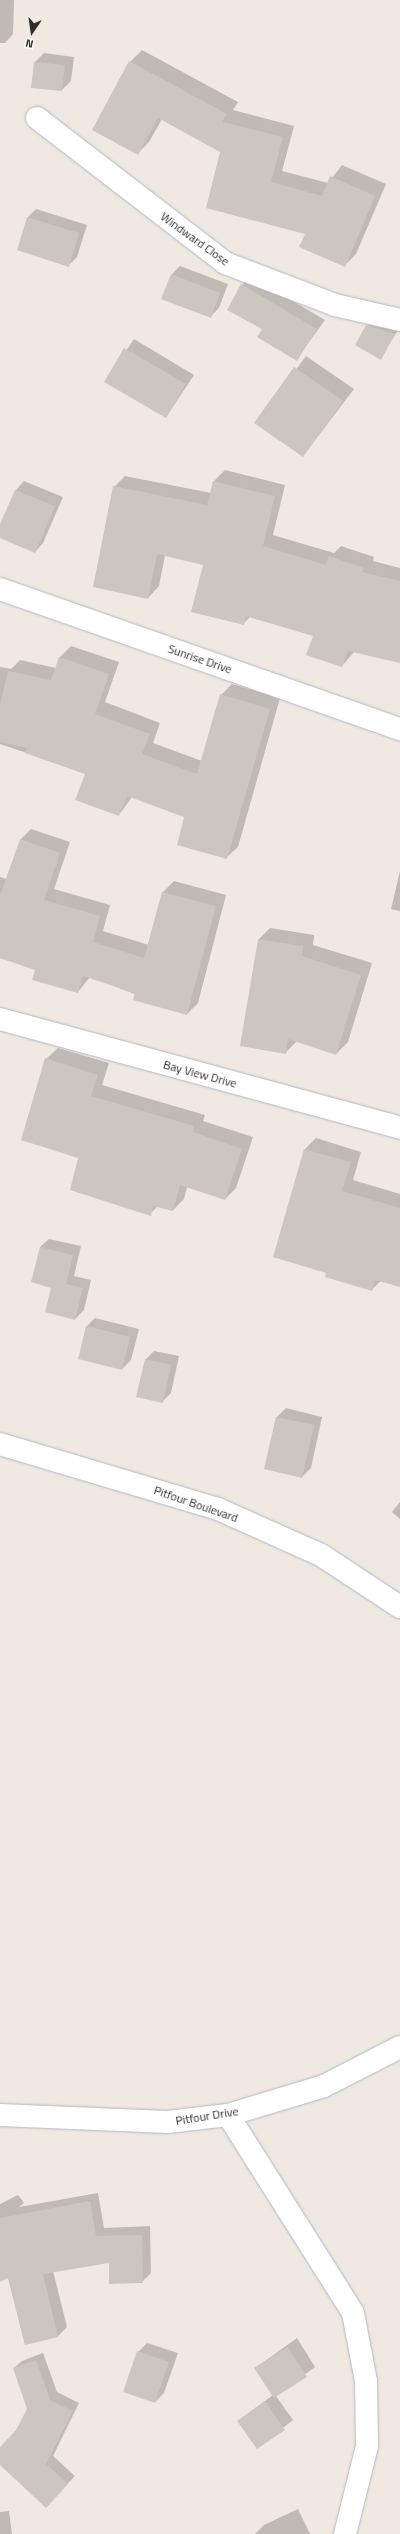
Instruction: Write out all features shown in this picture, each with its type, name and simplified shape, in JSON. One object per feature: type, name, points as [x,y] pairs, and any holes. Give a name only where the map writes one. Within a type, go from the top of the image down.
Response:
[{"type":"street","name":"Windward Close","points":[[37,118],[225,263],[335,305],[400,320]]},
{"type":"street","name":"Sunrise Drive","points":[[0,589],[400,729]]},
{"type":"street","name":"Bay View Drive","points":[[0,1019],[400,1128]]},
{"type":"street","name":"Pitfour Boulevard","points":[[0,1444],[218,1509],[321,1555],[400,1607]]},
{"type":"street","name":"Pitfour Drive","points":[[0,2115],[168,2122],[228,2115],[324,2086],[400,2047]]},
{"type":"street","points":[[228,2115],[353,2313],[366,2381],[367,2446],[345,2534]]},
{"type":"building","points":[[129,61],[227,114],[222,122],[283,137],[271,182],[322,196],[330,176],[375,196],[345,267],[299,247],[305,234],[206,208],[220,152],[158,118],[138,155],[92,130]]},
{"type":"building","points":[[34,62],[65,65],[62,91],[31,88]]},
{"type":"building","points":[[27,217],[79,233],[69,267],[17,250]]},
{"type":"building","points":[[171,274],[220,293],[211,318],[161,299]]},
{"type":"building","points":[[241,284],[317,329],[297,361],[257,337],[262,329],[227,310]]},
{"type":"building","points":[[366,325],[395,334],[381,360],[355,345]]},
{"type":"building","points":[[124,348],[186,384],[166,418],[104,382]]},
{"type":"building","points":[[294,367],[343,401],[303,457],[254,423]]},
{"type":"building","points":[[213,481],[275,496],[263,546],[326,565],[329,556],[364,568],[362,572],[400,581],[400,663],[348,651],[342,667],[306,655],[313,636],[246,616],[244,625],[191,612],[203,565],[157,554],[148,599],[93,587],[113,486],[207,505]]},
{"type":"building","points":[[15,490],[55,506],[35,553],[0,538],[0,524]]},
{"type":"building","points":[[59,657],[109,674],[95,714],[150,734],[142,754],[197,774],[220,694],[270,709],[227,859],[177,845],[184,817],[127,796],[119,816],[75,800],[85,774],[25,753],[27,748],[0,742],[0,705],[8,671],[51,680]]},
{"type":"building","points":[[20,839],[60,853],[44,900],[100,916],[93,942],[144,958],[162,892],[216,906],[187,1015],[133,1000],[135,993],[83,976],[78,993],[32,980],[35,970],[0,958],[0,896]]},
{"type":"building","points":[[258,939],[303,946],[302,956],[361,975],[336,1055],[288,1039],[286,1054],[240,1046]]},
{"type":"building","points":[[45,1058],[98,1075],[91,1096],[194,1126],[193,1132],[242,1149],[225,1200],[180,1185],[173,1211],[153,1206],[151,1216],[70,1190],[78,1158],[21,1140]]},
{"type":"building","points":[[304,1149],[351,1162],[342,1191],[400,1208],[400,1287],[375,1280],[372,1291],[325,1277],[326,1273],[273,1257]]},
{"type":"building","points":[[40,1247],[73,1255],[66,1284],[83,1288],[75,1320],[45,1312],[51,1288],[31,1282]]},
{"type":"building","points":[[86,1326],[130,1337],[122,1370],[78,1359]]},
{"type":"building","points":[[145,1359],[171,1365],[163,1403],[136,1397]]},
{"type":"building","points":[[276,1417],[314,1425],[302,1478],[264,1469]]},
{"type":"building","points":[[90,2201],[96,2236],[142,2235],[143,2283],[109,2284],[109,2263],[43,2274],[58,2337],[25,2345],[8,2278],[0,2282],[0,2218]]},
{"type":"building","points":[[288,2347],[307,2377],[274,2398],[254,2368]]},
{"type":"building","points":[[137,2351],[169,2362],[155,2403],[123,2392]]},
{"type":"building","points":[[36,2360],[50,2400],[73,2411],[46,2464],[68,2484],[46,2508],[0,2465],[0,2447],[16,2430],[27,2409],[13,2368]]},
{"type":"building","points":[[265,2401],[285,2430],[257,2449],[237,2421]]}]
